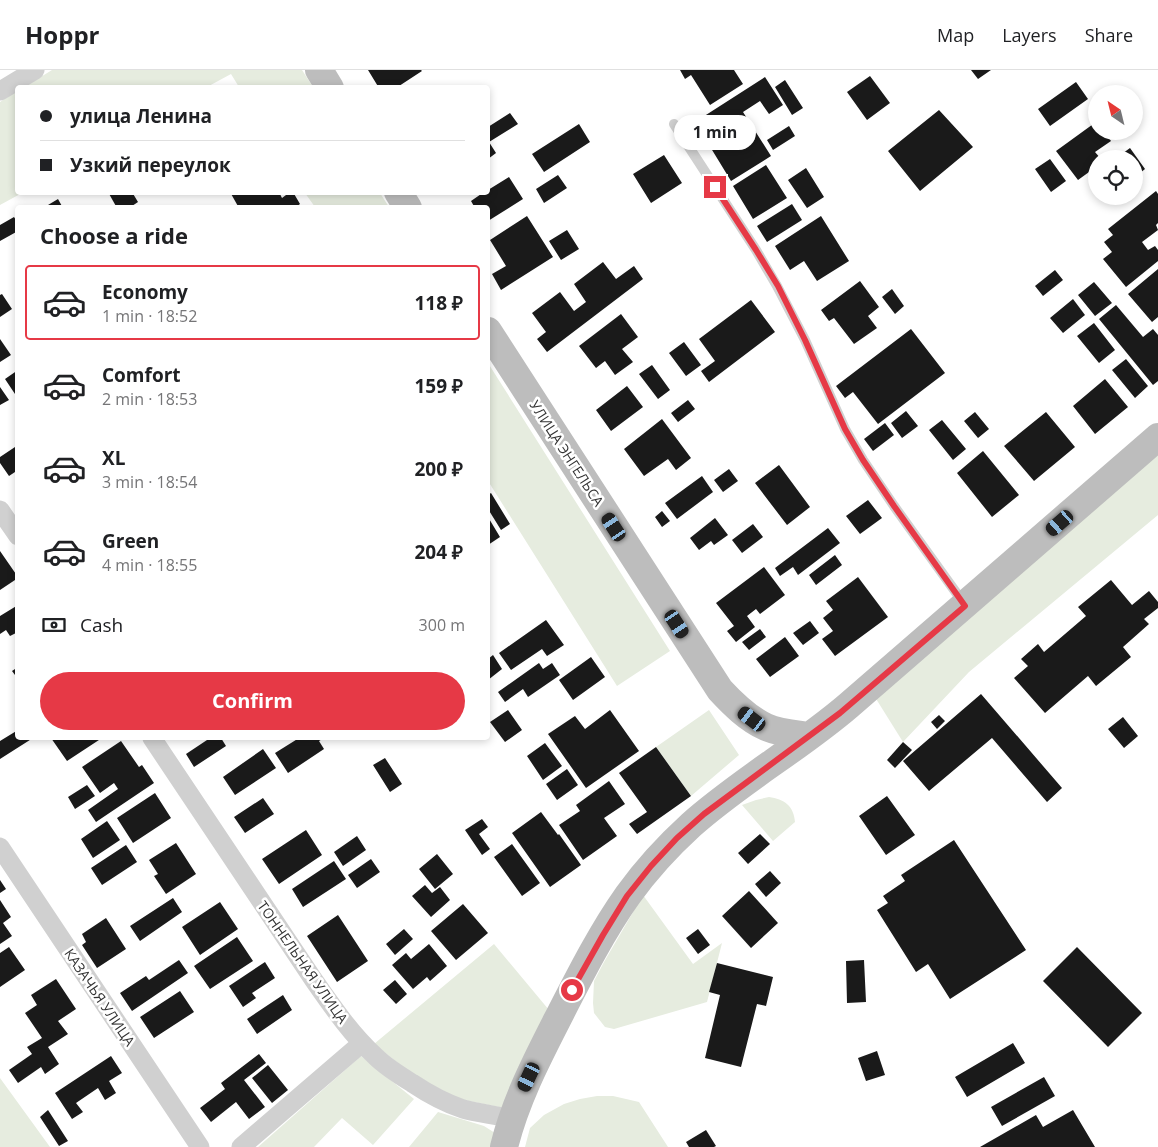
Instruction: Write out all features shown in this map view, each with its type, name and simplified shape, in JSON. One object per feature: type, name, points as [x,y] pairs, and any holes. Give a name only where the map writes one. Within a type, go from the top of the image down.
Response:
[{"type":"street","points":[[0,91],[35,70]]},
{"type":"street","points":[[319,70],[328,85]]},
{"type":"street","name":"УЛИЦА ЭНГЕЛЬСА","points":[[490,334],[720,690],[752,719],[767,728],[809,736]]},
{"type":"street","points":[[504,1147],[511,1119],[523,1090],[580,976],[627,896],[651,866],[693,824],[840,713],[1158,437]]},
{"type":"street","points":[[0,510],[15,532]]},
{"type":"street","name":"ТОННЕЛЬНАЯ УЛИЦА","points":[[153,740],[313,979],[339,1016],[376,1058],[421,1089],[445,1102],[462,1109],[511,1119]]},
{"type":"street","name":"КАЗАЧЬЯ УЛИЦА","points":[[0,847],[200,1147]]},
{"type":"street","points":[[241,1147],[362,1043]]},
{"type":"lane","points":[[674,124],[778,286],[805,340],[845,429],[863,460],[965,606]]},
{"type":"shaded area","points":[[52,70],[302,70],[312,85],[238,85],[231,74],[211,85],[28,85]]},
{"type":"shaded area","points":[[15,92],[15,195],[18,195],[0,205],[0,102]]},
{"type":"shaded area","points":[[306,195],[381,195],[388,205],[314,205]]},
{"type":"shaded area","points":[[490,366],[670,651],[617,686],[490,484]]},
{"type":"shaded area","points":[[1158,449],[1158,515],[969,672],[903,742],[873,694]]},
{"type":"shaded area","points":[[709,710],[739,755],[691,796],[656,747]]},
{"type":"shaded area","points":[[769,797],[787,804],[793,812],[795,822],[773,841],[742,805]]},
{"type":"shaded area","points":[[643,895],[693,964],[722,943],[707,1002],[614,1029],[605,1027],[594,1013],[594,981]]},
{"type":"shaded area","points":[[494,944],[549,1010],[504,1108],[459,1099],[403,1067],[374,1044]]},
{"type":"shaded area","points":[[361,1056],[414,1099],[373,1145],[342,1118],[314,1147],[258,1147]]},
{"type":"shaded area","points":[[0,1078],[50,1147],[0,1147]]},
{"type":"shaded area","points":[[597,1096],[613,1096],[639,1102],[668,1147],[525,1147],[530,1128],[544,1115],[564,1104]]},
{"type":"shaded area","points":[[438,1112],[484,1126],[495,1133],[492,1147],[409,1147]]},
{"type":"building","points":[[368,70],[422,71],[401,85],[377,85]]},
{"type":"building","points":[[680,70],[734,70],[743,84],[710,105],[691,75],[685,79]]},
{"type":"building","points":[[971,70],[991,70],[978,79]]},
{"type":"building","points":[[870,76],[890,103],[867,120],[847,92]]},
{"type":"building","points":[[765,77],[783,105],[769,114],[760,101],[743,112],[771,156],[731,181],[695,122]]},
{"type":"building","points":[[785,80],[803,108],[792,115],[775,87]]},
{"type":"building","points":[[1076,82],[1088,99],[1050,126],[1038,109]]},
{"type":"building","points":[[939,110],[973,147],[920,191],[888,151]]},
{"type":"building","points":[[510,113],[518,124],[490,141],[490,126]]},
{"type":"building","points":[[579,124],[590,142],[544,172],[532,154]]},
{"type":"building","points":[[789,126],[795,136],[773,150],[767,140]]},
{"type":"building","points":[[1088,128],[1088,140],[1111,141],[1098,150],[1088,150],[1088,173],[1078,180],[1056,151]]},
{"type":"building","points":[[490,144],[496,153],[490,158]]},
{"type":"building","points":[[664,155],[682,183],[651,203],[633,174]]},
{"type":"building","points":[[1050,159],[1066,181],[1051,192],[1035,169]]},
{"type":"building","points":[[766,165],[787,198],[753,219],[733,186]]},
{"type":"building","points":[[806,168],[824,197],[807,208],[788,180]]},
{"type":"building","points":[[558,175],[567,188],[544,203],[536,189]]},
{"type":"building","points":[[509,177],[523,199],[490,220],[490,205],[473,205],[471,201],[480,195],[490,195],[490,189]]},
{"type":"building","points":[[1156,191],[1158,194],[1158,223],[1156,225],[1158,230],[1142,242],[1148,250],[1155,246],[1158,250],[1158,261],[1126,287],[1103,259],[1112,252],[1104,242],[1113,235],[1108,229],[1138,205],[1143,205],[1143,201]]},
{"type":"building","points":[[110,195],[134,195],[138,202],[134,205],[115,205]]},
{"type":"building","points":[[232,195],[280,195],[282,198],[286,195],[295,195],[300,204],[299,205],[237,205]]},
{"type":"building","points":[[58,199],[61,205],[48,205]]},
{"type":"building","points":[[792,204],[802,220],[767,242],[757,226]]},
{"type":"building","points":[[527,216],[553,257],[501,290],[492,274],[506,266],[490,240]]},
{"type":"building","points":[[821,216],[849,261],[817,281],[804,261],[790,270],[775,246]]},
{"type":"building","points":[[14,217],[15,233],[0,241],[0,225]]},
{"type":"building","points":[[567,230],[579,249],[561,260],[549,241]]},
{"type":"building","points":[[603,262],[616,279],[634,266],[643,279],[547,352],[537,339],[546,332],[532,313],[560,292],[574,311],[586,302],[574,284]]},
{"type":"building","points":[[1158,269],[1158,317],[1152,322],[1128,294]]},
{"type":"building","points":[[1055,270],[1063,280],[1043,296],[1035,286]]},
{"type":"building","points":[[860,281],[879,307],[868,316],[877,328],[854,344],[834,318],[829,321],[821,310]]},
{"type":"building","points":[[1094,282],[1112,303],[1095,316],[1078,295]]},
{"type":"building","points":[[892,289],[904,306],[895,314],[882,297]]},
{"type":"building","points":[[2,294],[12,309],[0,317],[0,295]]},
{"type":"building","points":[[1073,299],[1085,315],[1063,333],[1050,318]]},
{"type":"building","points":[[751,300],[775,332],[709,382],[701,371],[715,361],[699,339]]},
{"type":"building","points":[[1116,305],[1143,337],[1153,329],[1158,335],[1158,381],[1153,385],[1099,319]]},
{"type":"building","points":[[621,314],[638,337],[622,349],[633,362],[615,375],[605,361],[596,368],[579,346]]},
{"type":"building","points":[[1094,323],[1115,350],[1099,363],[1077,336]]},
{"type":"building","points":[[911,329],[945,373],[878,424],[853,392],[845,398],[836,386]]},
{"type":"building","points":[[0,339],[11,355],[0,362]]},
{"type":"building","points":[[684,342],[701,365],[686,376],[669,353]]},
{"type":"building","points":[[1126,359],[1148,386],[1135,398],[1112,370]]},
{"type":"building","points":[[652,365],[670,390],[658,399],[639,374]]},
{"type":"building","points":[[15,372],[15,394],[5,379]]},
{"type":"building","points":[[1105,379],[1128,407],[1095,434],[1073,406]]},
{"type":"building","points":[[627,386],[643,407],[611,431],[596,410]]},
{"type":"building","points":[[0,387],[9,400],[0,405]]},
{"type":"building","points":[[688,400],[695,409],[678,422],[671,413]]},
{"type":"building","points":[[906,411],[918,426],[902,438],[891,423]]},
{"type":"building","points":[[975,412],[989,429],[978,438],[964,421]]},
{"type":"building","points":[[1046,412],[1075,447],[1034,481],[1004,446]]},
{"type":"building","points":[[662,419],[691,458],[676,470],[668,459],[644,476],[624,449]]},
{"type":"building","points":[[942,420],[966,449],[953,460],[929,430]]},
{"type":"building","points":[[885,423],[894,435],[873,451],[864,439]]},
{"type":"building","points":[[15,447],[15,472],[9,476],[0,463],[0,457]]},
{"type":"building","points":[[983,451],[1019,495],[992,517],[957,473]]},
{"type":"building","points":[[779,465],[810,507],[787,525],[755,483]]},
{"type":"building","points":[[729,469],[738,481],[723,492],[714,480]]},
{"type":"building","points":[[702,476],[713,492],[677,519],[665,503]]},
{"type":"building","points":[[490,494],[510,524],[501,530],[490,512]]},
{"type":"building","points":[[868,500],[882,518],[860,534],[846,516]]},
{"type":"building","points":[[662,511],[670,521],[662,527],[655,517]]},
{"type":"building","points":[[715,518],[728,535],[714,545],[711,541],[699,550],[690,538]]},
{"type":"building","points":[[490,520],[500,537],[490,544]]},
{"type":"building","points":[[753,524],[763,537],[742,553],[732,540]]},
{"type":"building","points":[[828,528],[840,543],[798,575],[793,567],[780,576],[775,568]]},
{"type":"building","points":[[0,551],[15,573],[15,580],[0,590]]},
{"type":"building","points":[[835,555],[842,565],[816,585],[809,575]]},
{"type":"building","points":[[764,567],[785,595],[760,614],[756,609],[747,616],[755,627],[736,642],[727,631],[734,626],[716,603]]},
{"type":"building","points":[[858,577],[888,617],[835,656],[822,639],[833,631],[823,618],[833,610],[826,601]]},
{"type":"building","points":[[1111,580],[1132,605],[1149,591],[1158,602],[1158,608],[1144,619],[1149,624],[1123,647],[1131,657],[1096,686],[1088,676],[1045,713],[1014,678],[1028,666],[1021,659],[1038,644],[1044,652],[1086,616],[1078,607]]},
{"type":"building","points":[[15,607],[15,634],[10,636],[6,630],[0,634],[0,616]]},
{"type":"building","points":[[546,620],[564,645],[547,656],[542,649],[511,670],[499,653]]},
{"type":"building","points":[[810,621],[819,633],[803,645],[793,633]]},
{"type":"building","points":[[760,629],[766,637],[749,650],[742,642]]},
{"type":"building","points":[[785,637],[799,656],[770,677],[756,659]]},
{"type":"building","points":[[493,655],[502,669],[490,678],[490,657]]},
{"type":"building","points":[[591,657],[605,677],[573,700],[559,680]]},
{"type":"building","points":[[539,663],[543,669],[552,663],[560,675],[528,697],[523,689],[505,702],[498,692]]},
{"type":"building","points":[[981,694],[1062,788],[1047,802],[992,738],[929,791],[903,761]]},
{"type":"building","points":[[508,710],[522,730],[505,742],[490,722]]},
{"type":"building","points":[[610,710],[639,751],[586,788],[548,734],[575,716],[585,729]]},
{"type":"building","points":[[939,715],[945,721],[937,729],[931,722]]},
{"type":"building","points":[[1123,717],[1138,736],[1124,748],[1108,729]]},
{"type":"building","points":[[15,732],[15,740],[30,740],[0,759],[0,741]]},
{"type":"building","points":[[52,740],[99,740],[67,761]]},
{"type":"building","points":[[207,740],[222,740],[226,746],[194,767],[186,754]]},
{"type":"building","points":[[296,740],[321,740],[319,741],[324,749],[288,773],[275,753]]},
{"type":"building","points":[[121,741],[139,767],[142,765],[154,783],[96,822],[88,810],[118,789],[114,783],[100,793],[82,767]]},
{"type":"building","points":[[903,742],[912,750],[895,768],[887,760]]},
{"type":"building","points":[[545,743],[562,766],[543,780],[527,756]]},
{"type":"building","points":[[656,747],[691,796],[637,834],[629,824],[647,812],[619,773]]},
{"type":"building","points":[[263,749],[276,768],[235,795],[223,777]]},
{"type":"building","points":[[385,758],[402,784],[390,792],[373,765]]},
{"type":"building","points":[[567,769],[578,785],[557,800],[546,784]]},
{"type":"building","points":[[609,781],[625,804],[604,818],[617,836],[583,860],[559,825],[580,811],[576,805]]},
{"type":"building","points":[[87,785],[95,796],[75,809],[68,797]]},
{"type":"building","points":[[155,793],[171,818],[133,843],[117,818]]},
{"type":"building","points":[[887,796],[915,835],[886,855],[859,816]]},
{"type":"building","points":[[263,798],[274,814],[245,833],[234,817]]},
{"type":"building","points":[[541,812],[581,865],[550,887],[512,833]]},
{"type":"building","points":[[482,819],[488,827],[479,834],[490,849],[482,855],[465,830]]},
{"type":"building","points":[[107,821],[120,840],[93,858],[81,839]]},
{"type":"building","points":[[306,830],[322,855],[279,884],[262,859]]},
{"type":"building","points":[[760,834],[770,844],[748,864],[738,853]]},
{"type":"building","points":[[357,836],[366,850],[343,866],[334,852]]},
{"type":"building","points":[[954,840],[1026,950],[950,999],[928,964],[916,972],[877,910],[888,903],[883,896],[905,881],[901,875]]},
{"type":"building","points":[[176,843],[196,874],[166,894],[154,876],[158,874],[149,860]]},
{"type":"building","points":[[512,844],[540,883],[522,896],[494,857]]},
{"type":"building","points":[[126,845],[137,862],[102,885],[91,868]]},
{"type":"building","points":[[437,854],[453,874],[435,889],[419,869]]},
{"type":"building","points":[[371,859],[380,872],[357,888],[348,875]]},
{"type":"building","points":[[334,861],[346,879],[303,907],[292,889]]},
{"type":"building","points":[[770,871],[781,883],[766,897],[755,884]]},
{"type":"building","points":[[0,880],[6,889],[0,893]]},
{"type":"building","points":[[425,885],[432,893],[440,887],[450,900],[431,917],[412,896]]},
{"type":"building","points":[[749,891],[778,923],[751,948],[722,916]]},
{"type":"building","points":[[173,898],[182,912],[140,941],[130,926]]},
{"type":"building","points":[[0,900],[11,917],[3,923],[12,936],[0,944]]},
{"type":"building","points":[[220,902],[238,929],[200,955],[182,927]]},
{"type":"building","points":[[463,904],[488,933],[456,960],[431,931]]},
{"type":"building","points":[[338,915],[368,961],[337,982],[307,936]]},
{"type":"building","points":[[106,918],[126,949],[97,968],[82,945],[86,942],[82,934]]},
{"type":"building","points":[[404,929],[413,939],[395,955],[386,944]]},
{"type":"building","points":[[698,929],[710,945],[698,954],[686,938]]},
{"type":"building","points":[[237,937],[253,961],[210,989],[194,966]]},
{"type":"building","points":[[429,944],[447,966],[430,981],[427,977],[413,989],[392,965],[406,953],[411,959]]},
{"type":"building","points":[[9,947],[25,970],[0,987],[0,953]]},
{"type":"building","points":[[1077,947],[1142,1013],[1108,1047],[1043,981]]},
{"type":"building","points":[[179,960],[188,973],[132,1011],[120,993],[146,976],[149,980]]},
{"type":"building","points":[[864,960],[866,1002],[847,1003],[846,961]]},
{"type":"building","points":[[265,962],[275,978],[252,993],[256,998],[243,1007],[229,986]]},
{"type":"building","points":[[717,963],[773,977],[766,1006],[757,1004],[741,1067],[705,1058],[720,995],[709,992]]},
{"type":"building","points":[[56,979],[76,1009],[58,1021],[68,1034],[48,1047],[59,1064],[45,1074],[41,1067],[18,1083],[9,1070],[32,1054],[27,1047],[42,1038],[25,1013],[37,1005],[31,995]]},
{"type":"building","points":[[395,980],[407,994],[396,1004],[383,990]]},
{"type":"building","points":[[180,991],[194,1012],[154,1038],[140,1017]]},
{"type":"building","points":[[283,995],[292,1010],[257,1034],[247,1019]]},
{"type":"building","points":[[1013,1043],[1025,1063],[967,1097],[955,1077]]},
{"type":"building","points":[[877,1051],[885,1075],[866,1081],[858,1058]]},
{"type":"building","points":[[259,1054],[266,1063],[244,1080],[265,1107],[249,1119],[236,1102],[211,1122],[200,1108],[225,1089],[221,1083]]},
{"type":"building","points":[[111,1056],[122,1073],[109,1081],[116,1093],[105,1100],[98,1088],[76,1103],[83,1112],[72,1119],[55,1093]]},
{"type":"building","points":[[268,1065],[288,1090],[272,1103],[252,1078]]},
{"type":"building","points":[[1044,1077],[1055,1096],[1002,1126],[991,1107]]},
{"type":"building","points":[[48,1110],[68,1141],[59,1146],[40,1117]]},
{"type":"building","points":[[1073,1110],[1095,1147],[980,1147],[1036,1115],[1043,1127]]},
{"type":"building","points":[[706,1130],[716,1146],[689,1147],[686,1142]]},
{"type":"route","points":[[572,990],[627,896],[677,838],[704,814],[840,713],[965,606],[863,460],[845,429],[805,340],[778,286],[715,187]]}]
